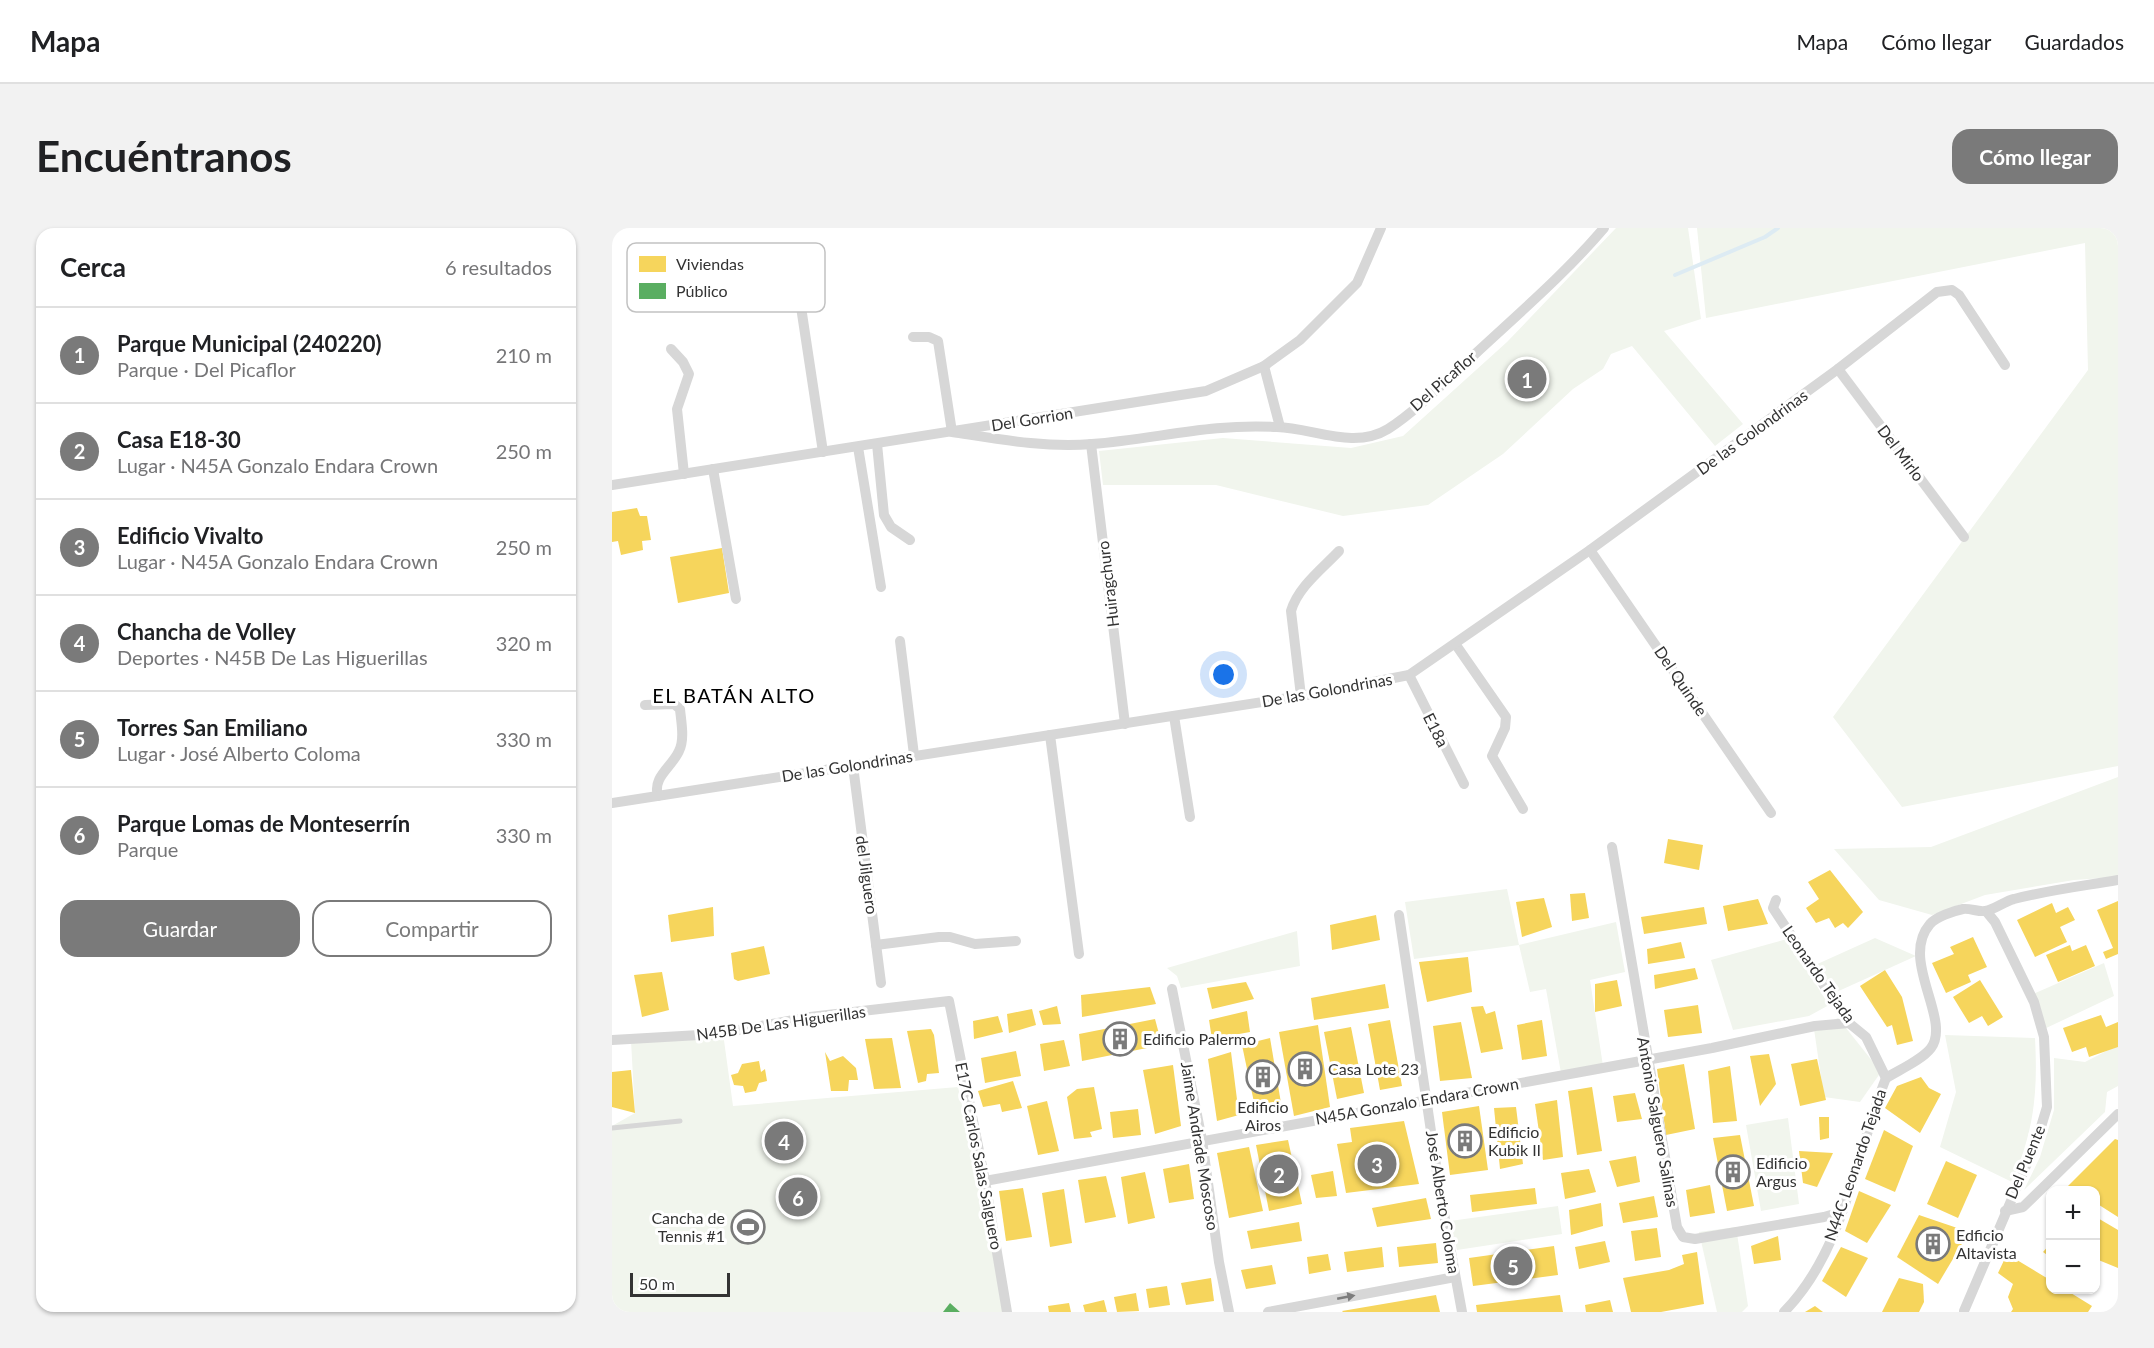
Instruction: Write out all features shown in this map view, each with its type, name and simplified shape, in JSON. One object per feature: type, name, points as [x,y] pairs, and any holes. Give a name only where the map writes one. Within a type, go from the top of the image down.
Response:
[{"type":"street","name":"Del Gorrion","points":[[612,485],[1206,391],[1264,366],[1300,340],[1357,283],[1382,228]]},
{"type":"street","name":"Del Picaflor","points":[[952,432],[1025,443],[1091,444],[1210,427],[1280,427],[1354,439],[1388,429],[1449,377],[1578,258],[1604,228]]},
{"type":"street","name":"De las Golondrinas","points":[[612,803],[1301,696],[1409,675],[1456,645],[1590,550],[1838,369],[1937,292],[1952,290],[1959,295],[2006,365]]},
{"type":"street","points":[[802,312],[823,452]]},
{"type":"street","points":[[913,337],[929,336],[938,341],[952,432]]},
{"type":"street","points":[[670,350],[683,362],[689,374],[677,409],[684,474]]},
{"type":"street","points":[[1264,366],[1280,427]]},
{"type":"street","name":"Del Mirlo","points":[[1838,369],[1964,537]]},
{"type":"street","points":[[877,444],[884,515],[891,526],[910,540]]},
{"type":"street","name":"Huiragchuro","points":[[1091,444],[1125,724]]},
{"type":"street","points":[[858,447],[881,587]]},
{"type":"street","points":[[713,469],[736,599]]},
{"type":"street","name":"Del Quinde","points":[[1590,550],[1771,813]]},
{"type":"street","points":[[1301,696],[1291,611],[1301,591],[1339,551]]},
{"type":"street","points":[[900,641],[914,755]]},
{"type":"street","points":[[1456,645],[1506,717],[1505,728],[1492,756],[1522,808]]},
{"type":"street","name":"E18a","points":[[1409,675],[1464,784]]},
{"type":"street","points":[[645,705],[674,704],[680,709],[680,750],[658,781],[656,788],[658,796]]},
{"type":"street","points":[[1174,716],[1190,817]]},
{"type":"street","points":[[1050,735],[1079,954]]},
{"type":"street","name":"del Jilguero","points":[[853,766],[881,983]]},
{"type":"street","name":"Antonio Salguero Salinas","points":[[1612,847],[1646,1059],[1677,1227],[1683,1237],[1695,1239],[1824,1217],[1841,1212]]},
{"type":"street","points":[[1886,1078],[1931,1048],[1935,1040],[1934,1017],[1919,956],[1922,938],[1930,924],[1938,918],[1963,909],[1986,911],[2002,902],[2040,892],[2118,880]]},
{"type":"street","name":"Leonardo Tejada","points":[[1776,900],[1773,908],[1849,1023],[1866,1036],[1886,1078]]},
{"type":"street","name":"Del Puente","points":[[1964,1311],[2037,1140],[2047,1107],[2044,1037],[2034,1002],[1995,922],[1986,911]]},
{"type":"street","name":"José Alberto Coloma","points":[[1399,915],[1426,1099],[1462,1312]]},
{"type":"street","points":[[876,945],[939,937],[950,937],[975,944],[1016,940]]},
{"type":"street","name":"Jaime Andrade Moscoso","points":[[1172,989],[1202,1140],[1228,1307]]},
{"type":"street","name":"N45B De Las Higuerillas","points":[[612,1040],[717,1034],[810,1017],[949,1001]]},
{"type":"street","name":"E17C Carlos Salas Salguero","points":[[949,1001],[985,1182],[1007,1312]]},
{"type":"street","name":"N45A Gonzalo Endara Crown","points":[[985,1182],[1815,1026],[1849,1023]]},
{"type":"street","name":"N44C Leonardo Tejada","points":[[1784,1312],[1809,1279],[1835,1233],[1886,1078]]},
{"type":"street","points":[[2005,1211],[2023,1207],[2118,1114]]},
{"type":"street","points":[[1268,1312],[1455,1277]]},
{"type":"lane","points":[[612,1128],[680,1121]]},
{"type":"shaded area","points":[[1616,228],[1688,228],[1701,319],[1664,331],[1743,424],[1715,446],[1632,346],[1611,354],[1603,369],[1573,389],[1503,454],[1428,505],[1343,516],[1216,485],[1103,485],[1099,451],[1223,438],[1351,448],[1403,436],[1507,342]]},
{"type":"shaded area","points":[[1697,228],[2118,228],[2118,766],[1902,807],[1833,717],[2088,370],[2085,243],[1706,318]]},
{"type":"shaded area","points":[[2118,777],[2118,877],[2074,880],[1985,895],[1932,915],[1879,900],[1834,849],[1931,847]]},
{"type":"shaded area","points":[[1507,889],[1519,945],[1414,959],[1405,902]]},
{"type":"shaded area","points":[[1616,922],[1625,972],[1590,980],[1603,1066],[1561,1073],[1546,989],[1530,992],[1519,945]]},
{"type":"shaded area","points":[[1297,931],[1300,966],[1181,988],[1177,976],[1167,968]]},
{"type":"shaded area","points":[[1875,938],[1916,956],[1832,994],[1813,966]]},
{"type":"shaded area","points":[[1787,939],[1829,1005],[1809,1016],[1733,1030],[1711,960]]},
{"type":"shaded area","points":[[2104,963],[2114,996],[2042,1030],[2031,995]]},
{"type":"shaded area","points":[[1838,1018],[1881,1072],[1860,1102],[1824,1097],[1814,1029]]},
{"type":"shaded area","points":[[723,1033],[733,1106],[958,1087],[1007,1312],[612,1312],[612,1126],[635,1113],[631,1041]]},
{"type":"shaded area","points":[[1945,1035],[2035,1038],[2036,1077],[2033,1112],[2025,1145],[2012,1182],[1940,1147],[1956,1092]]},
{"type":"shaded area","points":[[2118,1045],[2118,1086],[2107,1092],[2105,1112],[2024,1190],[2040,1157],[2054,1110],[2054,1058],[2085,1062]]},
{"type":"shaded area","points":[[1788,1118],[1799,1204],[1761,1211],[1746,1125]]},
{"type":"shaded area","points":[[1558,1206],[1562,1234],[1457,1250],[1450,1221]]},
{"type":"shaded area","points":[[1736,1227],[1748,1306],[1742,1312],[1717,1312],[1699,1232]]},
{"type":"building: Viviendas","points":[[637,508],[640,516],[647,516],[651,540],[642,541],[643,550],[621,555],[618,541],[612,542],[612,512]]},
{"type":"building: Viviendas","points":[[722,548],[729,593],[678,603],[670,557]]},
{"type":"building: Viviendas","points":[[1668,839],[1703,845],[1699,870],[1664,863]]},
{"type":"building: Viviendas","points":[[1830,870],[1863,912],[1848,928],[1843,923],[1835,928],[1829,918],[1816,923],[1806,908],[1819,899],[1808,882]]},
{"type":"building: Viviendas","points":[[1585,893],[1589,918],[1572,921],[1570,894]]},
{"type":"building: Viviendas","points":[[1544,898],[1552,927],[1522,937],[1516,902]]},
{"type":"building: Viviendas","points":[[1758,899],[1768,924],[1728,931],[1723,906]]},
{"type":"building: Viviendas","points":[[2118,901],[2118,954],[2106,959],[2103,952],[2113,948],[2097,910]]},
{"type":"building: Viviendas","points":[[2052,903],[2056,913],[2068,907],[2075,920],[2060,927],[2067,942],[2035,957],[2017,920]]},
{"type":"building: Viviendas","points":[[713,907],[714,936],[671,942],[668,915]]},
{"type":"building: Viviendas","points":[[1704,907],[1707,924],[1644,934],[1641,917]]},
{"type":"building: Viviendas","points":[[1376,915],[1380,940],[1332,950],[1330,925]]},
{"type":"building: Viviendas","points":[[1973,937],[1987,967],[1968,975],[1971,982],[1946,993],[1932,963],[1954,954],[1950,947]]},
{"type":"building: Viviendas","points":[[1681,942],[1685,958],[1648,964],[1647,949]]},
{"type":"building: Viviendas","points":[[2070,945],[2072,951],[2086,945],[2095,966],[2058,982],[2046,955]]},
{"type":"building: Viviendas","points":[[764,946],[770,974],[738,981],[734,979],[731,953]]},
{"type":"building: Viviendas","points":[[1468,957],[1472,992],[1427,1002],[1419,962]]},
{"type":"building: Viviendas","points":[[1695,968],[1698,979],[1655,989],[1654,975]]},
{"type":"building: Viviendas","points":[[1885,970],[1902,997],[1913,1041],[1897,1045],[1892,1025],[1887,1027],[1860,986]]},
{"type":"building: Viviendas","points":[[662,972],[669,1010],[642,1017],[634,975]]},
{"type":"building: Viviendas","points":[[1617,980],[1622,1006],[1595,1012],[1595,984]]},
{"type":"building: Viviendas","points":[[1980,980],[2003,1017],[1988,1026],[1982,1016],[1969,1023],[1953,997]]},
{"type":"building: Viviendas","points":[[1246,982],[1254,999],[1212,1009],[1207,988]]},
{"type":"building: Viviendas","points":[[1385,984],[1389,1008],[1314,1020],[1311,998]]},
{"type":"building: Viviendas","points":[[1150,987],[1156,1004],[1082,1017],[1081,995]]},
{"type":"building: Viviendas","points":[[1698,1005],[1702,1033],[1668,1037],[1664,1010]]},
{"type":"building: Viviendas","points":[[1057,1006],[1061,1024],[1043,1025],[1039,1011]]},
{"type":"building: Viviendas","points":[[1483,1006],[1486,1014],[1495,1011],[1503,1049],[1481,1053],[1471,1007]]},
{"type":"building: Viviendas","points":[[1032,1009],[1036,1025],[1009,1033],[1007,1014]]},
{"type":"building: Viviendas","points":[[1247,1011],[1250,1032],[1212,1039],[1209,1020]]},
{"type":"building: Viviendas","points":[[2101,1015],[2106,1027],[2118,1022],[2118,1047],[2089,1057],[2086,1047],[2072,1052],[2063,1028]]},
{"type":"building: Viviendas","points":[[998,1016],[1003,1032],[974,1039],[973,1021]]},
{"type":"building: Viviendas","name":"Edificio Palermo","points":[[1155,1019],[1162,1045],[1082,1061],[1079,1034]]},
{"type":"building: Viviendas","points":[[1390,1020],[1402,1086],[1380,1090],[1368,1024]]},
{"type":"building: Viviendas","points":[[1542,1020],[1547,1056],[1522,1060],[1517,1025]]},
{"type":"building: Viviendas","points":[[1461,1022],[1472,1078],[1440,1081],[1433,1026]]},
{"type":"building: Viviendas","name":"Casa Lote 23","points":[[1318,1025],[1330,1107],[1294,1116],[1279,1032]]},
{"type":"building: Viviendas","points":[[1351,1027],[1364,1093],[1337,1099],[1324,1032]]},
{"type":"building: Viviendas","points":[[931,1029],[934,1035],[939,1073],[927,1074],[926,1081],[918,1083],[907,1031]]},
{"type":"building: Viviendas","points":[[892,1038],[901,1088],[874,1089],[865,1039]]},
{"type":"building: Viviendas","name":"Edificio Airos","points":[[1270,1038],[1282,1109],[1256,1112],[1242,1045]]},
{"type":"building: Viviendas","points":[[1064,1040],[1070,1066],[1044,1071],[1040,1044]]},
{"type":"building: Viviendas","points":[[1016,1051],[1021,1076],[985,1083],[981,1058]]},
{"type":"building: Viviendas","points":[[825,1052],[830,1061],[843,1056],[856,1068],[858,1080],[849,1080],[848,1091],[831,1091]]},
{"type":"building: Viviendas","points":[[1231,1052],[1239,1115],[1217,1121],[1208,1059]]},
{"type":"building: Viviendas","points":[[1769,1054],[1776,1084],[1760,1106],[1750,1056]]},
{"type":"building: Viviendas","points":[[1817,1059],[1826,1100],[1800,1106],[1791,1064]]},
{"type":"building: Viviendas","points":[[759,1061],[761,1072],[765,1069],[767,1081],[759,1083],[756,1091],[745,1093],[743,1086],[734,1085],[731,1075],[738,1073],[742,1064]]},
{"type":"building: Viviendas","points":[[1684,1064],[1695,1129],[1666,1135],[1657,1069]]},
{"type":"building: Viviendas","points":[[1173,1065],[1181,1126],[1155,1134],[1143,1070]]},
{"type":"building: Viviendas","points":[[1730,1066],[1737,1121],[1713,1123],[1708,1071]]},
{"type":"building: Viviendas","points":[[631,1070],[635,1113],[612,1107],[612,1072]]},
{"type":"building: Viviendas","points":[[1921,1077],[1929,1088],[1941,1094],[1920,1133],[1885,1108],[1897,1086]]},
{"type":"building: Viviendas","points":[[1013,1081],[1022,1108],[1002,1112],[1000,1104],[983,1107],[978,1091]]},
{"type":"building: Viviendas","points":[[1094,1087],[1102,1129],[1090,1132],[1092,1137],[1074,1139],[1067,1097],[1077,1089]]},
{"type":"building: Viviendas","points":[[1592,1087],[1602,1151],[1577,1155],[1568,1091]]},
{"type":"building: Viviendas","points":[[1635,1093],[1642,1119],[1617,1122],[1613,1096]]},
{"type":"building: Viviendas","points":[[1557,1100],[1563,1157],[1543,1160],[1535,1104]]},
{"type":"building: Viviendas","points":[[1047,1101],[1059,1151],[1038,1155],[1027,1106]]},
{"type":"building: Viviendas","name":"Edificio Kubik II","points":[[1479,1106],[1488,1170],[1450,1175],[1442,1112]]},
{"type":"building: Viviendas","points":[[1516,1107],[1523,1164],[1500,1169],[1494,1108]]},
{"type":"building: Viviendas","points":[[1138,1109],[1141,1135],[1113,1138],[1110,1112]]},
{"type":"building: Viviendas","points":[[1819,1117],[1829,1117],[1829,1138],[1820,1140]]},
{"type":"building: Viviendas","points":[[1404,1121],[1419,1184],[1346,1193],[1337,1144],[1352,1142],[1350,1128]]},
{"type":"building: Viviendas","points":[[1884,1130],[1913,1146],[1895,1192],[1865,1179]]},
{"type":"building: Viviendas","name":"Edificio Argus","points":[[1740,1135],[1754,1206],[1727,1211],[1713,1138]]},
{"type":"building: Viviendas","points":[[2115,1139],[2118,1140],[2118,1217],[2100,1206],[2100,1186],[2068,1186]]},
{"type":"building: Viviendas","points":[[1288,1140],[1302,1204],[1269,1211],[1256,1145]]},
{"type":"building: Viviendas","points":[[1249,1147],[1263,1211],[1229,1218],[1217,1153]]},
{"type":"building: Viviendas","points":[[1799,1151],[1833,1153],[1817,1187],[1803,1183]]},
{"type":"building: Viviendas","points":[[1636,1156],[1640,1182],[1617,1187],[1609,1161]]},
{"type":"building: Viviendas","points":[[1946,1161],[1977,1175],[1958,1218],[1927,1204]]},
{"type":"building: Viviendas","points":[[1189,1164],[1194,1199],[1169,1203],[1163,1169]]},
{"type":"building: Viviendas","points":[[1589,1169],[1596,1192],[1565,1199],[1561,1173]]},
{"type":"building: Viviendas","points":[[1333,1171],[1337,1196],[1316,1198],[1311,1175]]},
{"type":"building: Viviendas","points":[[1145,1172],[1155,1218],[1128,1224],[1121,1177]]},
{"type":"building: Viviendas","points":[[1106,1176],[1116,1217],[1085,1223],[1078,1180]]},
{"type":"building: Viviendas","points":[[1710,1185],[1715,1213],[1690,1217],[1686,1190]]},
{"type":"building: Viviendas","points":[[1023,1188],[1032,1237],[1006,1241],[999,1191]]},
{"type":"building: Viviendas","points":[[1535,1188],[1537,1204],[1472,1212],[1470,1195]]},
{"type":"building: Viviendas","points":[[1064,1189],[1072,1243],[1050,1247],[1042,1193]]},
{"type":"building: Viviendas","points":[[1859,1191],[1891,1205],[1867,1243],[1845,1231]]},
{"type":"building: Viviendas","points":[[1654,1196],[1658,1217],[1623,1223],[1619,1203]]},
{"type":"building: Viviendas","points":[[1426,1198],[1431,1219],[1377,1227],[1372,1208]]},
{"type":"building: Viviendas","points":[[1601,1203],[1603,1226],[1571,1235],[1569,1210]]},
{"type":"building: Viviendas","name":"Edficio Altavista","points":[[1919,1215],[1969,1232],[1938,1284],[1897,1257]]},
{"type":"building: Viviendas","points":[[2100,1219],[2118,1230],[2118,1268],[2100,1261]]},
{"type":"building: Viviendas","points":[[1299,1222],[1302,1241],[1251,1249],[1247,1231]]},
{"type":"building: Viviendas","points":[[1657,1228],[1661,1257],[1635,1261],[1631,1231]]},
{"type":"building: Viviendas","points":[[1778,1236],[1781,1260],[1754,1264],[1751,1246]]},
{"type":"building: Viviendas","points":[[1605,1241],[1610,1262],[1579,1269],[1575,1247]]},
{"type":"building: Viviendas","points":[[1436,1243],[1438,1263],[1399,1267],[1397,1247]]},
{"type":"building: Viviendas","points":[[1554,1246],[1558,1275],[1473,1286],[1469,1258]]},
{"type":"building: Viviendas","points":[[1382,1247],[1384,1267],[1347,1272],[1344,1252]]},
{"type":"building: Viviendas","points":[[1841,1247],[1868,1258],[1846,1297],[1822,1281]]},
{"type":"building: Viviendas","points":[[1697,1252],[1704,1304],[1661,1312],[1631,1312],[1623,1278],[1669,1270],[1684,1264],[1682,1255]]},
{"type":"building: Viviendas","points":[[1328,1254],[1331,1270],[1309,1274],[1307,1257]]},
{"type":"building: Viviendas","points":[[2007,1254],[2046,1278],[2046,1294],[2072,1294],[2092,1306],[2088,1312],[2011,1312],[2013,1309],[2008,1297],[2013,1284],[1998,1273]]},
{"type":"building: Viviendas","points":[[1272,1265],[1276,1284],[1246,1289],[1241,1270]]},
{"type":"building: Viviendas","points":[[1211,1278],[1214,1301],[1186,1305],[1181,1283]]},
{"type":"building: Viviendas","points":[[1899,1278],[1923,1284],[1924,1302],[1919,1312],[1882,1312]]},
{"type":"building: Viviendas","points":[[1167,1286],[1170,1305],[1149,1308],[1146,1289]]},
{"type":"building: Viviendas","points":[[1136,1293],[1139,1311],[1117,1312],[1114,1297]]},
{"type":"building: Viviendas","points":[[1436,1295],[1440,1312],[1342,1311]]},
{"type":"building: Viviendas","points":[[1560,1295],[1563,1312],[1477,1312],[1476,1305]]},
{"type":"building: Viviendas","points":[[1104,1300],[1107,1312],[1085,1312],[1083,1305]]},
{"type":"building: Viviendas","points":[[1610,1300],[1613,1312],[1586,1312],[1585,1305]]},
{"type":"building: Viviendas","points":[[1069,1303],[1071,1312],[1049,1312],[1048,1306]]},
{"type":"building: Viviendas","points":[[1815,1306],[1823,1312],[1805,1312]]},
{"type":"building: Público","points":[[950,1303],[960,1312],[943,1312]]},
{"type":"waterway","points":[[1675,275],[1765,237],[1778,228]]},
{"type":"place","name":"Parque Municipal (240220)","points":[[1527,379]]},
{"type":"place","name":"Edificio Palermo","points":[[1120,1039]]},
{"type":"place","name":"Casa Lote 23","points":[[1305,1069]]},
{"type":"place","name":"Edificio Airos","points":[[1263,1077]]},
{"type":"place","name":"Chancha de Volley","points":[[784,1141]]},
{"type":"place","name":"Edificio Kubik II","points":[[1465,1141]]},
{"type":"place","name":"Edificio Vivalto","points":[[1377,1164]]},
{"type":"place","name":"Edificio Argus","points":[[1733,1172]]},
{"type":"place","name":"Casa E18-30","points":[[1279,1174]]},
{"type":"place","name":"Parque Lomas de Monteserrín","points":[[798,1197]]},
{"type":"place","name":"Cancha de Tennis #1","points":[[748,1227]]},
{"type":"place","name":"Edficio Altavista","points":[[1933,1244]]},
{"type":"place","name":"Torres San Emiliano","points":[[1513,1266]]},
{"type":"district","name":"EL BATÁN ALTO","points":[[734,696]]}]
